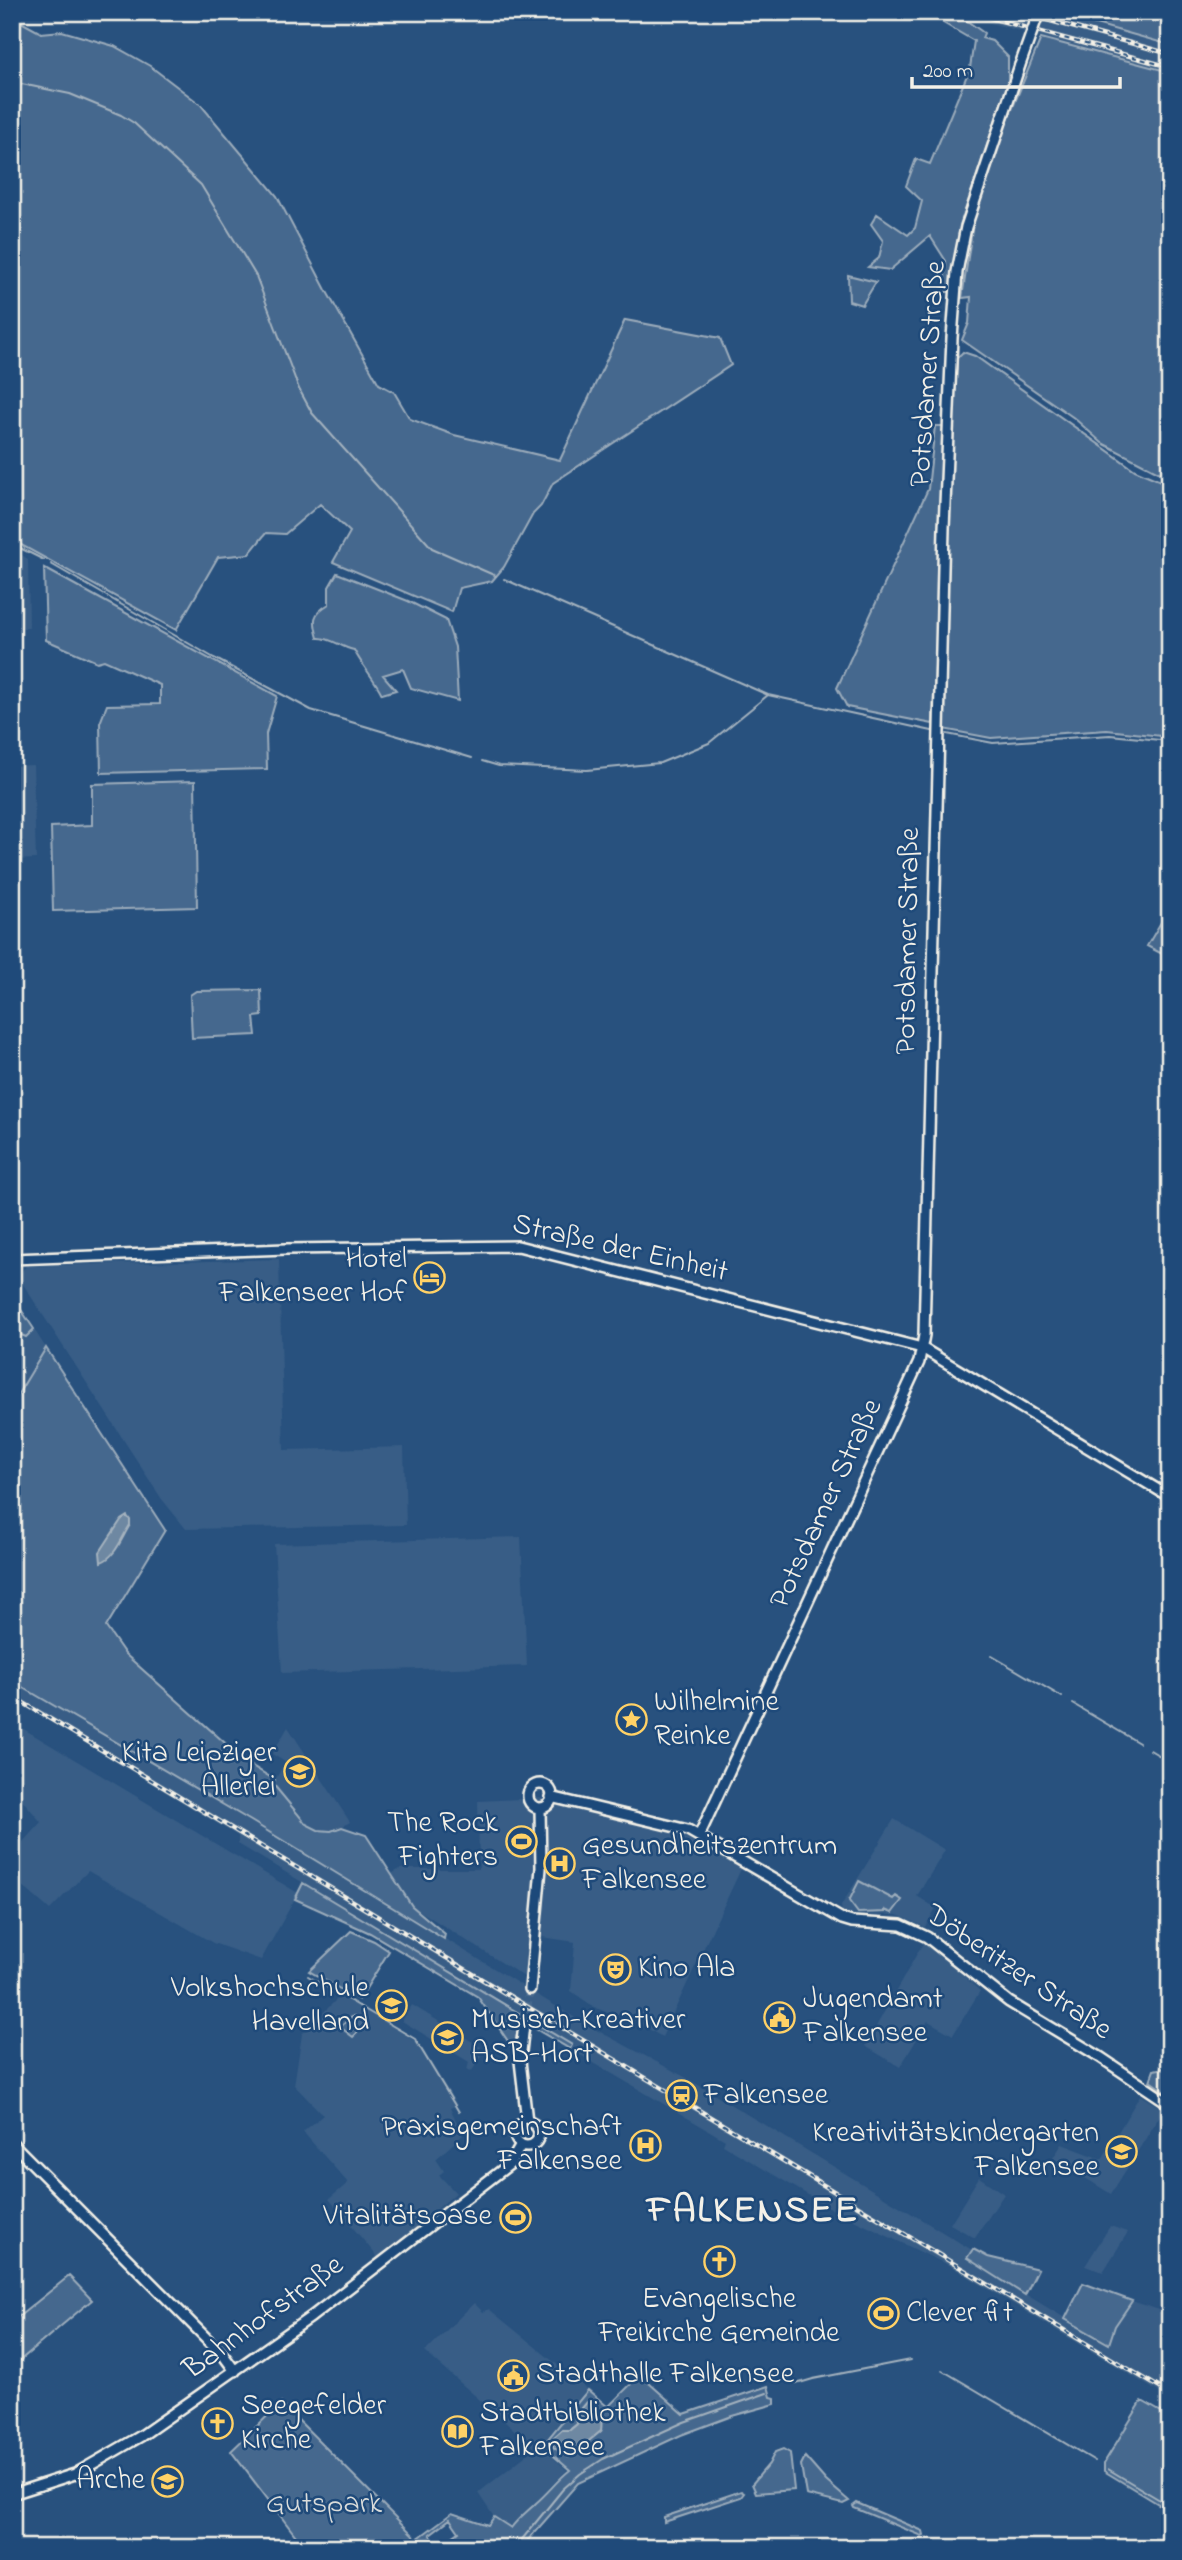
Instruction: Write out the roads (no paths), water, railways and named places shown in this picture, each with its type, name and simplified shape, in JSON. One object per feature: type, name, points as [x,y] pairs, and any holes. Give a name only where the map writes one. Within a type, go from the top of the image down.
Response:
[{"type":"street","name":"Potsdamer Straße","points":[[699,1836],[912,1377],[922,1348],[944,528],[957,272],[973,204],[1040,12]]},
{"type":"street","name":"Straße der Einheit","points":[[12,1259],[510,1245],[922,1348],[1170,1497]]},
{"type":"street","points":[[538,1785],[546,1787],[551,1797],[549,1804],[540,1808],[532,1806],[528,1799],[529,1792],[538,1785]]},
{"type":"street","name":"Döberitzer Straße","points":[[551,1797],[675,1827],[699,1836],[828,1912],[852,1922],[890,1922],[916,1931],[948,1951],[1009,2002],[1137,2080],[1170,2104]]},
{"type":"street","points":[[530,1989],[540,1888],[540,1808]]},
{"type":"street","points":[[524,2024],[520,2061],[527,2121]]},
{"type":"street","points":[[527,2121],[535,2124],[539,2135],[533,2144],[521,2145],[514,2132],[517,2126],[527,2121]]},
{"type":"street","points":[[12,2143],[224,2356],[235,2371]]},
{"type":"street","name":"Bahnhofstraße","points":[[12,2494],[68,2477],[100,2462],[141,2436],[344,2292],[510,2164],[521,2145]]},
{"type":"waterway","points":[[12,82],[70,94],[121,115],[134,123],[201,185],[256,276],[299,389],[312,413],[432,548],[496,576]]},
{"type":"waterway","points":[[12,544],[44,560]]},
{"type":"waterway","points":[[51,564],[214,658],[311,710],[472,758]]},
{"type":"waterway","points":[[504,579],[768,695],[932,731]]},
{"type":"waterway","points":[[482,761],[499,766],[587,770],[660,763],[709,743],[768,695]]},
{"type":"waterway","points":[[947,734],[993,743],[1110,735],[1170,741]]},
{"type":"waterway","points":[[992,1656],[1062,1697]]},
{"type":"waterway","points":[[1073,1704],[1139,1743]]},
{"type":"waterway","points":[[1150,1750],[1170,1762]]},
{"type":"waterway","points":[[308,1976],[415,2039],[459,2112]]},
{"type":"waterway","points":[[796,2384],[910,2360]]},
{"type":"waterway","points":[[942,2370],[1095,2461]]},
{"type":"waterway","points":[[515,2548],[563,2489],[603,2459],[684,2422],[767,2393]]},
{"type":"waterway","points":[[1108,2469],[1170,2506]]},
{"type":"tunnel","points":[[524,2024],[530,1989]]},
{"type":"railway","points":[[968,12],[1170,67]]},
{"type":"railway","points":[[1018,12],[1170,54]]},
{"type":"railway","points":[[12,1696],[1170,2394]]},
{"type":"place","name":"Hotel Falkenseer Hof","points":[[430,1277]]},
{"type":"place","name":"Wilhelmine Reinke","points":[[631,1720]]},
{"type":"place","name":"Kita Leipziger Allerlei","points":[[299,1771]]},
{"type":"place","name":"The Rock Fighters","points":[[521,1841]]},
{"type":"place","name":"Gesundheitszentrum Falkensee","points":[[559,1864]]},
{"type":"place","name":"Kino Ala","points":[[615,1969]]},
{"type":"place","name":"Volkshochschule Havelland","points":[[392,2006]]},
{"type":"place","name":"Jugendamt Falkensee","points":[[780,2017]]},
{"type":"place","name":"Musisch-Kreativer ASB-Hort","points":[[448,2038]]},
{"type":"place","name":"Falkensee","points":[[681,2096]]},
{"type":"place","name":"Praxisgemeinschaft Falkensee","points":[[645,2145]]},
{"type":"place","name":"Kreativitätskindergarten Falkensee","points":[[1122,2151]]},
{"type":"place","name":"Vitalitätsoase","points":[[515,2217]]},
{"type":"place","name":"Evangelische Freikirche Gemeinde","points":[[719,2262]]},
{"type":"place","name":"Clever fit","points":[[883,2314]]},
{"type":"place","name":"Stadthalle Falkensee","points":[[513,2375]]},
{"type":"place","name":"Seegefelder Kirche","points":[[218,2424]]},
{"type":"place","name":"Stadtbibliothek Falkensee","points":[[457,2431]]},
{"type":"place","name":"Arche","points":[[168,2481]]},
{"type":"district","name":"FALKENSEE","points":[[753,2212]]},
{"type":"park label","name":"Gutspark","points":[[324,2505]]}]
